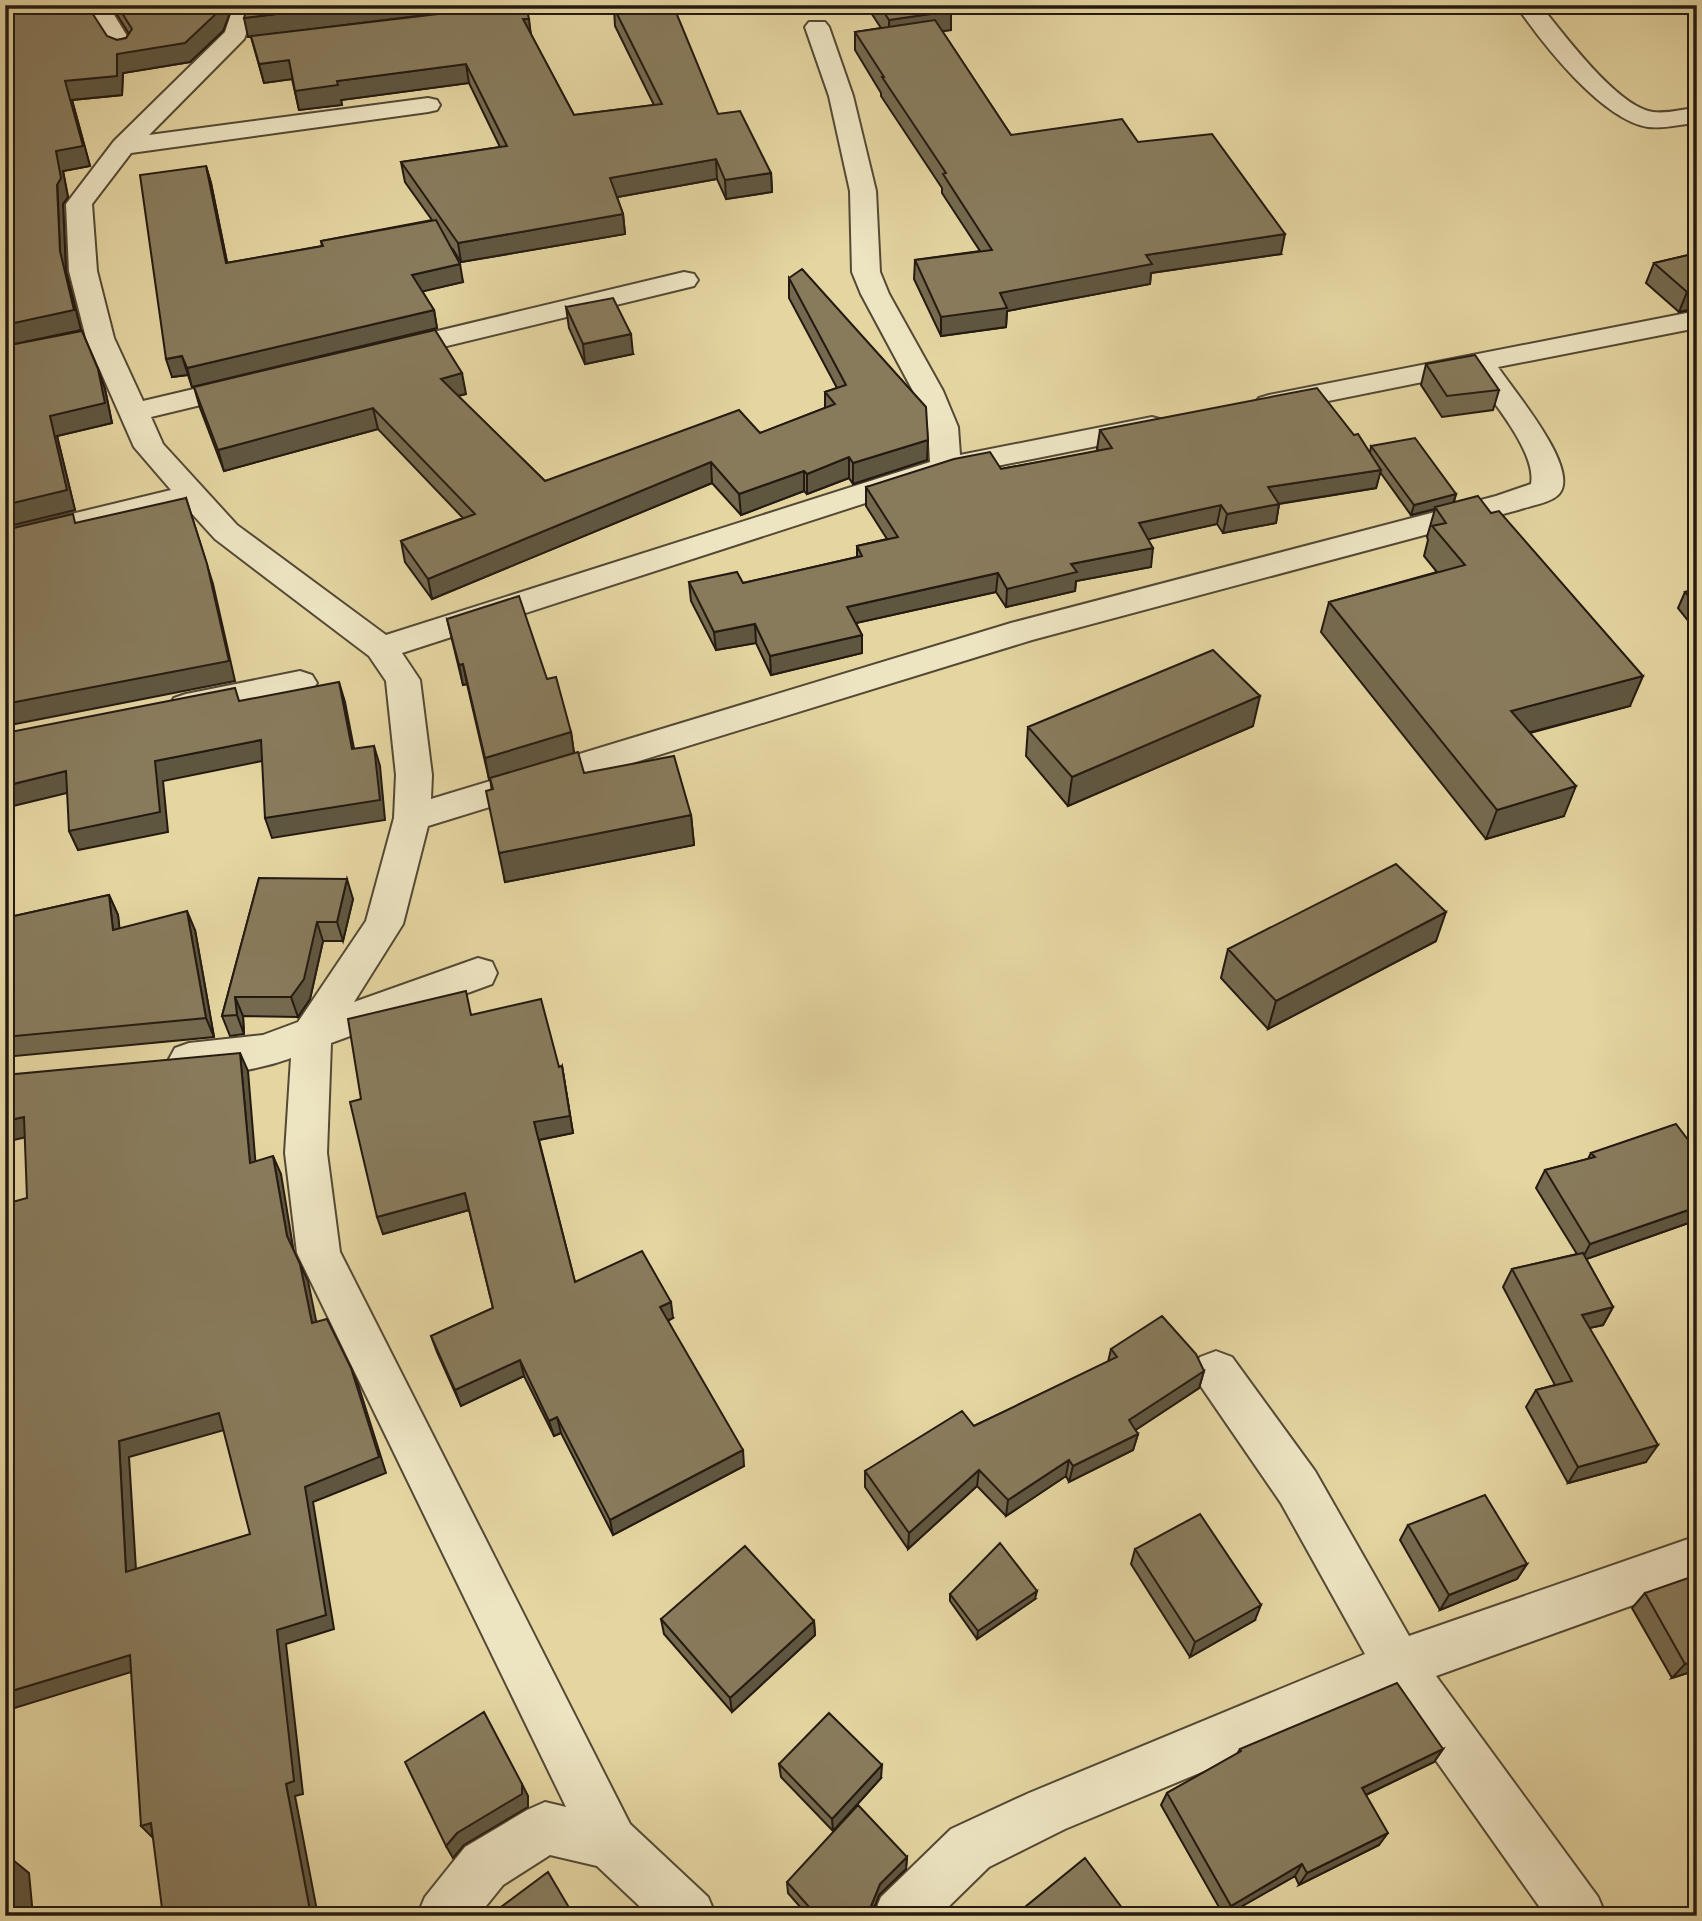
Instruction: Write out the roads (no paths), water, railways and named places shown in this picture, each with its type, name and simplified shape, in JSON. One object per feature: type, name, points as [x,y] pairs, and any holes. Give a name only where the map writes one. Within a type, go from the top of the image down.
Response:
[{"type":"street","points":[[95,5],[108,21],[123,49]]},
{"type":"street","points":[[246,5],[236,34],[123,146],[79,204],[87,341],[132,413],[149,447],[226,532],[381,648],[403,680],[414,775],[412,818],[384,924],[312,1034],[306,1153],[319,1253],[611,1843],[689,1916]]},
{"type":"street","points":[[1527,5],[1610,100],[1629,112],[1650,119],[1697,115]]},
{"type":"street","points":[[817,27],[841,96],[863,191],[866,272],[939,415],[943,427],[946,467]]},
{"type":"street","points":[[220,50],[260,45]]},
{"type":"street","points":[[123,146],[429,105]]},
{"type":"street","points":[[361,358],[684,280]]},
{"type":"street","points":[[1242,409],[1697,319]]},
{"type":"street","points":[[412,818],[1023,631],[1507,503],[1546,490],[1549,471],[1534,441],[1480,363]]},
{"type":"street","points":[[132,413],[280,377]]},
{"type":"street","points":[[381,648],[946,467],[1175,422]]},
{"type":"street","points":[[5,540],[192,495]]},
{"type":"street","points":[[153,712],[300,683]]},
{"type":"street","points":[[155,1062],[265,1051],[478,973]]},
{"type":"street","points":[[1216,1371],[1298,1487],[1398,1665],[1579,1916]]},
{"type":"street","points":[[901,1916],[970,1848],[1047,1811],[1398,1665],[1697,1559]]},
{"type":"street","points":[[444,1916],[484,1866],[545,1828],[611,1843]]}]
